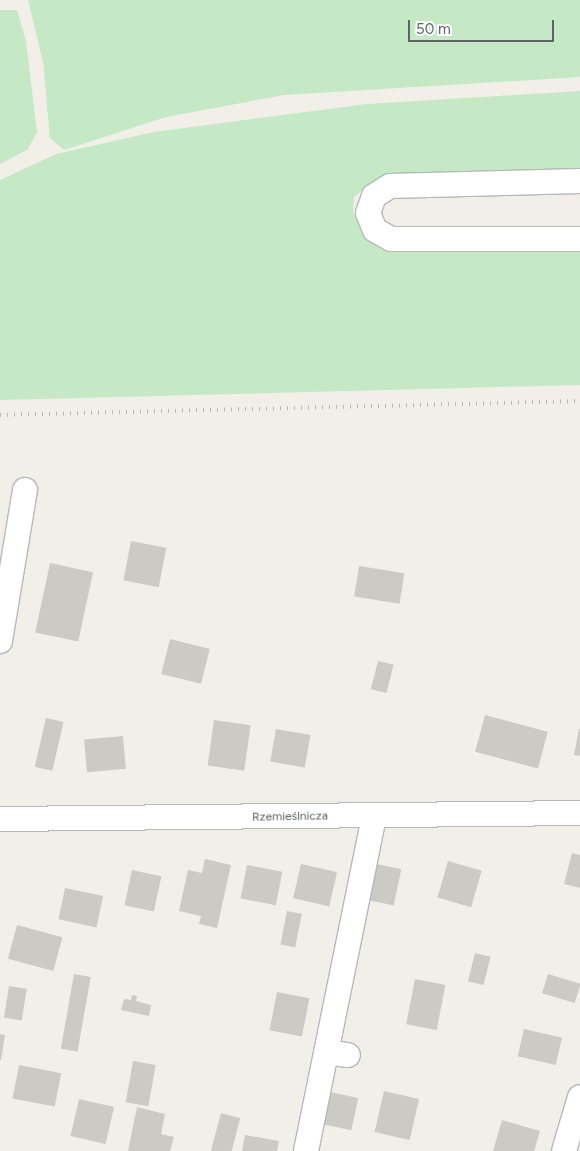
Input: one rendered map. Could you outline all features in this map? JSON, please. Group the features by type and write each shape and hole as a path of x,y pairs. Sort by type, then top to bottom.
{"street":[{"path":"580,181 390,186 374,196 368,213 375,230 391,239 580,239"},
{"path":"0,641 25,490"},
{"name":"Rzemieślnicza","path":"0,819 580,814"},
{"path":"306,1151 337,1054 374,816"},
{"path":"564,1151 580,1098"}],"green space":[{"path":"28,0 580,0 580,77 284,95 166,117 64,150 50,138 43,62"},
{"path":"0,10 17,10 26,41 37,132 27,150 0,164"},
{"path":"580,91 580,171 376,179 354,197 353,210 362,234 375,243 580,246 580,385 0,400 0,180 56,154 154,132 367,104"}],"building":[{"path":"131,541 166,548 159,587 123,580"},
{"path":"50,563 93,572 78,642 35,632"},
{"path":"359,566 404,573 400,604 354,597"},
{"path":"170,639 210,649 201,684 161,674"},
{"path":"378,661 394,665 387,693 371,689"},
{"path":"485,715 548,732 538,769 475,752"},
{"path":"46,718 64,722 52,771 35,767"},
{"path":"214,720 251,725 244,771 208,766"},
{"path":"276,729 310,735 305,768 270,761"},
{"path":"580,729 580,756 574,755"},
{"path":"123,736 126,769 87,772 84,739"},
{"path":"572,853 580,855 580,888 564,884"},
{"path":"205,859 231,865 217,928 199,924 201,916 179,911 188,870 202,873"},
{"path":"448,861 482,871 471,907 438,898"},
{"path":"372,863 401,869 394,905 364,899"},
{"path":"301,864 337,872 329,906 293,898"},
{"path":"247,865 282,872 276,905 241,898"},
{"path":"132,870 161,876 154,911 125,905"},
{"path":"65,888 103,896 96,927 58,919"},
{"path":"287,911 302,914 295,947 281,944"},
{"path":"17,925 62,937 53,971 8,959"},
{"path":"475,953 491,957 484,985 468,981"},
{"path":"74,974 91,977 78,1052 61,1049"},
{"path":"548,974 580,984 575,1003 542,993"},
{"path":"415,979 445,985 437,1030 406,1024"},
{"path":"9,986 27,989 22,1020 4,1018"},
{"path":"277,992 309,998 302,1037 270,1030"},
{"path":"132,995 137,996 136,1001 151,1005 149,1016 121,1010 124,999 131,1000"},
{"path":"524,1029 562,1038 556,1065 518,1056"},
{"path":"0,1034 5,1035 1,1060 0,1060"},
{"path":"133,1061 156,1065 148,1106 126,1102"},
{"path":"19,1065 61,1073 55,1107 13,1098"},
{"path":"325,1091 358,1098 351,1130 318,1123"},
{"path":"384,1091 419,1099 410,1140 375,1132"},
{"path":"79,1099 114,1107 106,1144 70,1136"},
{"path":"137,1107 165,1114 161,1134 174,1137 170,1151 128,1151"},
{"path":"221,1113 240,1118 232,1151 211,1151"},
{"path":"502,1120 540,1131 534,1151 493,1151"},
{"path":"245,1135 279,1141 277,1151 242,1151"}],"railway":[{"path":"0,415 580,401"}]}
